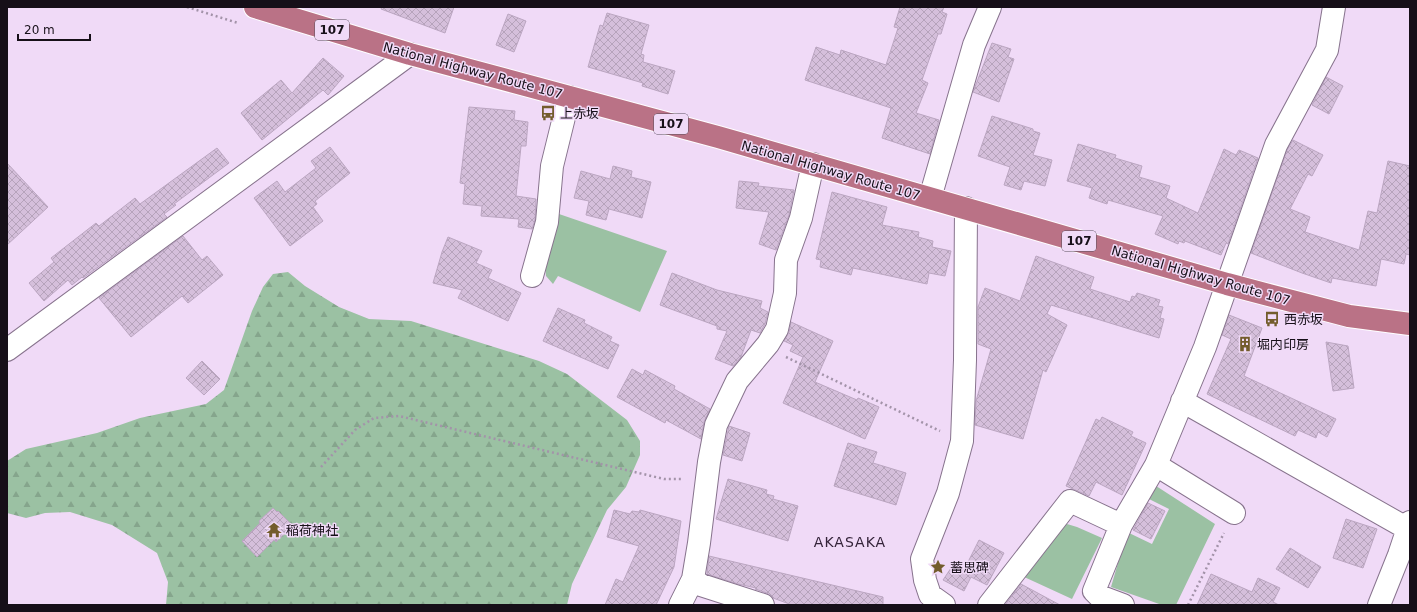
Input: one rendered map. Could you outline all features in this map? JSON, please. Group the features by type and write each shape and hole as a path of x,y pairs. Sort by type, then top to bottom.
{"highway":[{"name":"National Highway Route 107","path":"255,7 410,54 718,137 1227,284 1349,316 1410,324"}],"street":[{"path":"930,198 974,45 990,7"},
{"path":"1123,605 1099,596 1094,591 1121,525 1156,465 1205,347 1276,145 1327,50 1334,7"},
{"path":"7,350 410,54"},
{"path":"532,276 547,222 552,166 569,97"},
{"path":"680,605 693,579 709,462 716,425 737,381 777,328 784,293 786,260 801,218 813,164"},
{"path":"944,605 930,595 925,580 922,559 948,493 962,442 965,360 966,208"},
{"path":"1182,401 1409,526 1405,556 1379,605"},
{"path":"1156,465 1234,513"},
{"path":"989,605 1070,501 1121,525"},
{"path":"693,579 701,584 763,605"}],"path":[{"path":"764,347 962,442"},
{"path":"321,467 355,430 374,418 399,416 664,479 707,480"},
{"path":"1188,605 1234,513"}],"green space":[{"path":"559,214 667,251 640,312 558,276 553,284 546,276 545,266"},
{"path":"288,272 305,286 339,307 369,319 411,321 539,361 567,374 627,420 640,441 640,455 626,487 607,510 572,584 567,605 166,605 168,582 157,553 112,525 70,512 45,513 26,518 7,513 7,461 26,449 97,433 140,418 206,404 224,390 252,311 263,287 273,274"},
{"path":"1153,484 1215,524 1176,605 1162,605 1111,587 1127,532 1152,544 1169,509 1145,497"},
{"path":"1067,524 1102,538 1072,599 1022,576 1059,527"}],"building":[{"path":"382,7 454,7 445,33 381,9"},
{"path":"900,7 944,7 942,12 947,14 941,34 938,34 922,80 928,83 916,113 939,120 930,154 882,138 891,108 805,80 816,47 840,55 841,50 886,65 898,28 894,27"},
{"path":"607,13 649,25 641,54 644,55 643,62 675,71 668,94 642,86 643,83 588,67 600,25 603,26"},
{"path":"508,14 526,21 514,52 496,45"},
{"path":"992,43 1011,49 1008,57 1014,59 999,102 973,92"},
{"path":"323,58 344,76 328,95 323,90 262,140 241,113 281,80 292,93"},
{"path":"1326,77 1343,86 1329,114 1312,105"},
{"path":"469,107 515,111 514,120 528,122 526,146 521,146 516,196 536,199 535,220 532,229 518,227 519,219 481,216 482,206 463,204 465,184 460,183"},
{"path":"992,116 1033,129 1033,131 1040,133 1033,155 1052,160 1045,186 1024,181 1021,190 1004,185 1010,167 978,156"},
{"path":"1293,140 1323,155 1312,176 1308,174 1290,209 1310,217 1305,232 1359,250 1368,211 1377,213 1388,161 1410,166 1410,255 1406,254 1404,264 1381,259 1376,286 1332,278 1331,283 1251,253 1287,150"},
{"path":"1078,144 1116,155 1115,158 1142,166 1139,177 1170,186 1166,198 1198,213 1224,149 1236,155 1239,150 1258,158 1228,244 1226,243 1221,255 1185,241 1184,243 1179,241 1178,244 1155,234 1163,216 1108,200 1107,204 1089,198 1092,188 1067,181"},
{"path":"330,147 350,173 315,201 317,204 313,207 323,221 290,246 254,198 277,181 285,192 316,168 311,161"},
{"path":"217,148 229,163 174,204 176,205 164,214 167,217 83,278 82,277 72,285 68,280 44,301 29,283 54,262 51,258 96,223 99,226 135,198 140,204"},
{"path":"7,163 48,207 7,245"},
{"path":"613,166 632,171 631,177 651,182 642,218 609,209 606,220 586,215 589,201 574,198 581,171 610,179"},
{"path":"739,181 759,183 758,186 794,190 789,215 776,250 759,244 769,212 736,208"},
{"path":"832,192 887,207 882,225 919,232 918,237 933,241 932,247 951,251 945,276 929,273 927,284 853,268 851,275 820,267 821,260 816,259"},
{"path":"183,236 202,260 207,256 223,275 188,303 182,296 131,337 99,298"},
{"path":"448,237 482,251 476,263 492,270 488,278 521,293 508,321 458,298 462,290 433,283"},
{"path":"1036,256 1094,277 1090,289 1130,302 1132,296 1135,297 1137,293 1160,300 1158,306 1163,307 1160,318 1164,319 1159,338 1051,305 1047,314 1067,325 1046,372 1043,370 1023,439 975,425 976,401 991,349 978,344 978,307 985,288 1020,301"},
{"path":"672,273 717,290 762,301 760,308 768,312 765,324 760,333 751,330 741,357 733,366 715,359 727,331 717,329 717,326 660,305"},
{"path":"558,308 585,320 584,323 612,337 610,341 619,345 608,369 543,341"},
{"path":"1229,315 1262,328 1244,376 1336,419 1327,437 1318,432 1316,438 1298,430 1295,436 1207,394 1231,339 1222,335"},
{"path":"791,322 833,341 815,382 857,400 858,398 879,407 865,439 783,403 803,357 790,351 793,345 784,341 789,332"},
{"path":"1326,342 1348,346 1354,388 1333,391"},
{"path":"202,361 220,379 204,395 186,378"},
{"path":"632,369 643,375 645,370 675,386 674,389 710,409 704,422 701,439 666,420 665,423 617,397"},
{"path":"1102,417 1133,432 1131,436 1146,443 1122,495 1096,482 1089,496 1066,486 1096,419 1100,421"},
{"path":"729,426 750,433 742,461 723,455"},
{"path":"848,443 877,452 873,463 906,473 896,505 834,486"},
{"path":"728,479 767,490 766,494 774,496 773,499 798,506 788,541 716,519"},
{"path":"1148,503 1165,511 1151,539 1133,530"},
{"name":"稲荷神社","path":"273,508 293,526 276,542 274,540 257,557 242,541 260,523 259,521"},
{"path":"614,510 630,514 632,511 639,512 640,510 681,521 674,567 656,605 605,605 616,579 623,582 639,546 607,537"},
{"path":"1346,519 1377,529 1363,568 1333,558"},
{"path":"979,540 1004,553 987,585 971,577 964,591 943,580 953,565 964,570"},
{"path":"1290,548 1321,567 1308,588 1276,569"},
{"path":"709,556 883,597 883,605 792,605 773,598 767,593 755,589 756,588 707,574"},
{"path":"1211,574 1252,592 1258,578 1280,588 1273,602 1279,605 1197,605"},
{"path":"1021,584 1060,605 1005,605"}],"place":[{"name":"上赤坂","path":"548,113"},
{"name":"西赤坂","path":"1272,319"},
{"name":"堀内印房","path":"1245,344"},
{"name":"稲荷神社","path":"274,530"},
{"name":"蓄思碑","path":"938,567"}],"district":[{"name":"AKASAKA","path":"850,542"}]}
